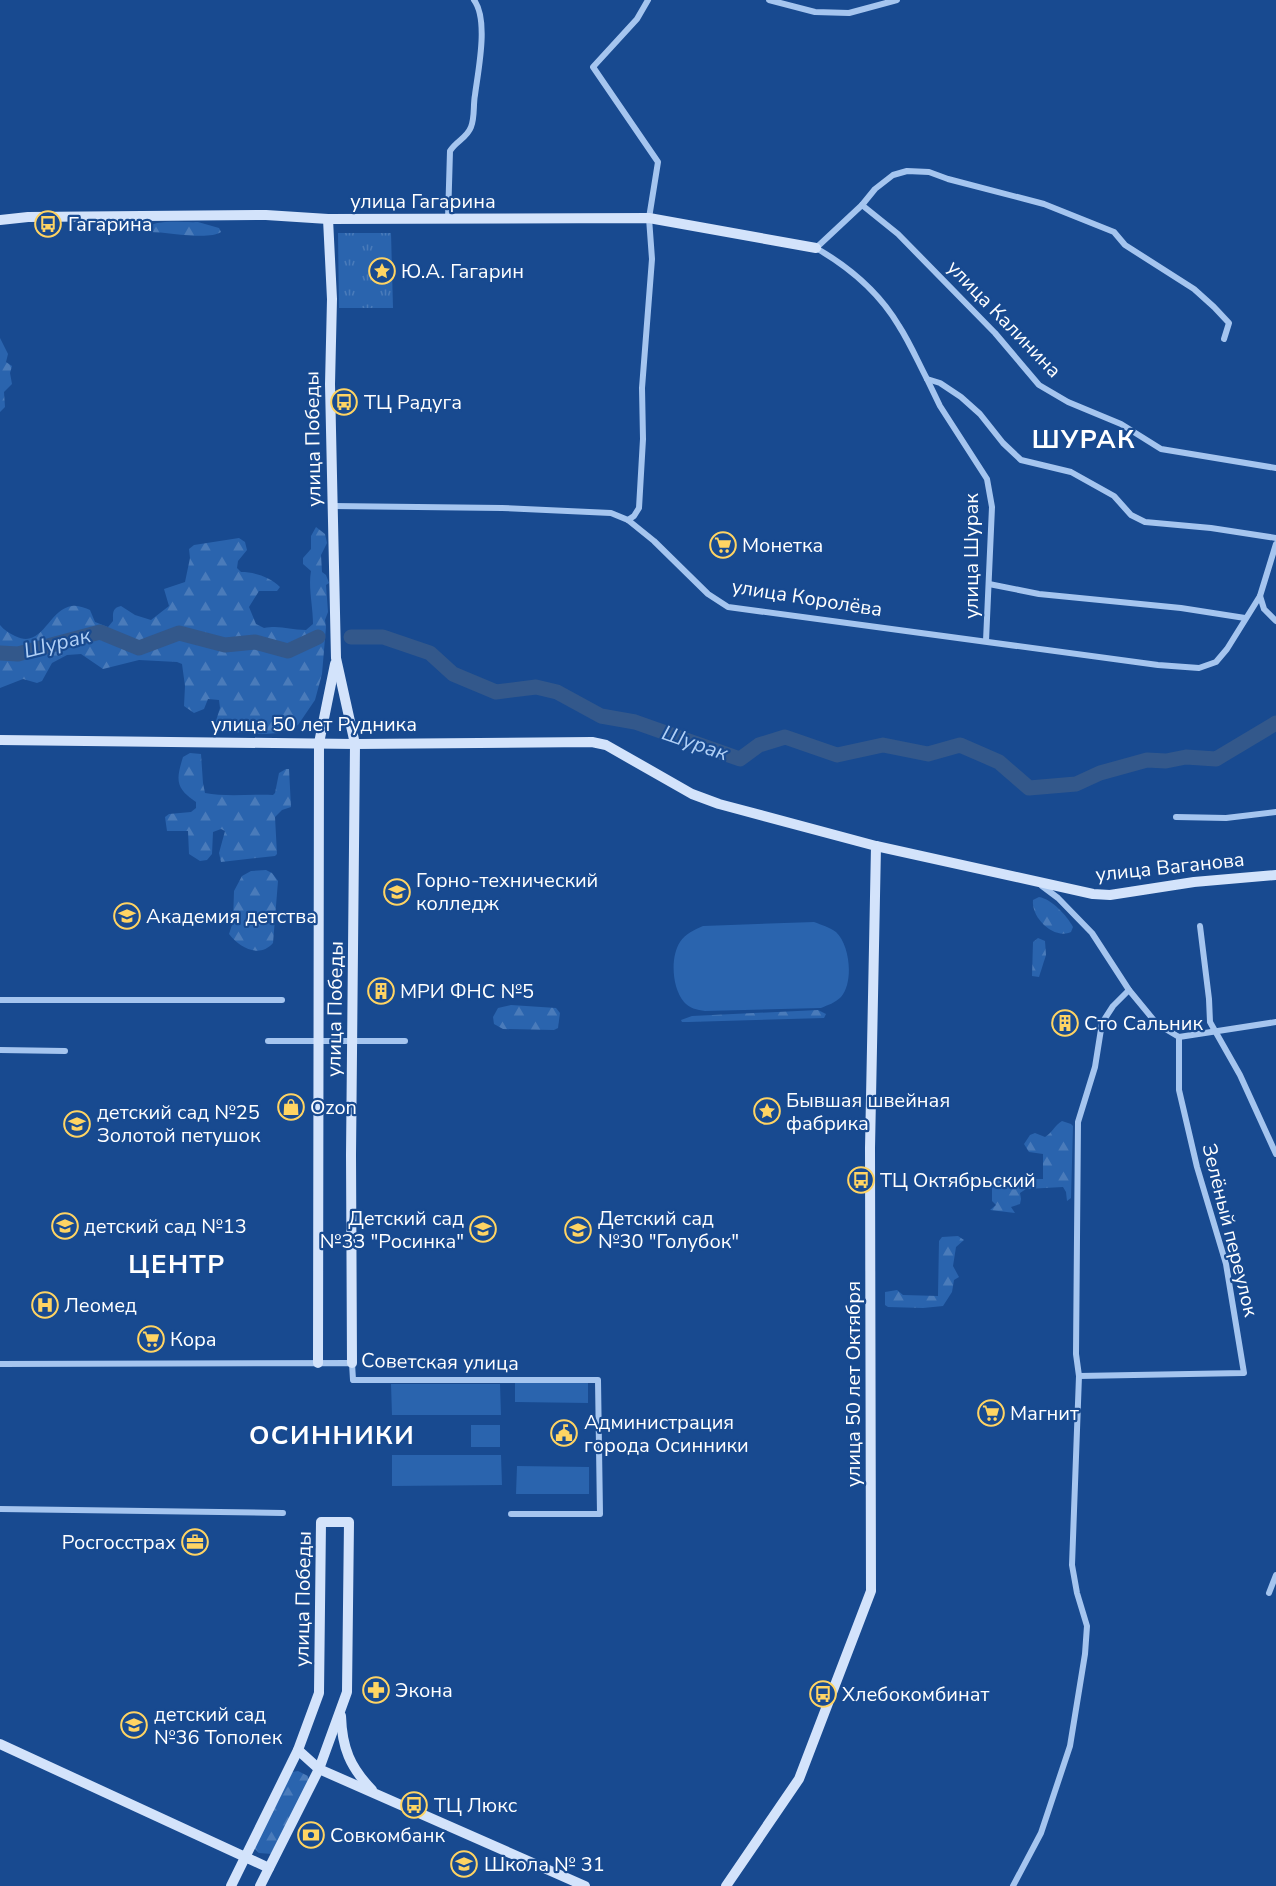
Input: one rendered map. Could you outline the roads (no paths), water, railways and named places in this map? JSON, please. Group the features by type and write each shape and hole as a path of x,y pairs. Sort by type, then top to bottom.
{"street":[{"path":"448,220 450,151 453,145 468,134 472,123 481,23 480,8 474,0"},
{"path":"628,520 639,508 643,439 642,388 651,259 649,218 657,162 593,67 637,19 648,0"},
{"path":"769,0 816,12 849,13 897,0"},
{"path":"816,248 862,205 875,189 893,175 907,171 929,172 1044,204 1114,232 1125,244 1194,289 1214,307 1229,323 1224,339"},
{"name":"улица Калинина","path":"862,205 898,234 929,265 995,333 1039,385 1068,402 1121,424 1161,449 1276,468"},
{"name":"улица Гагарина","path":"0,212 28,217"},
{"name":"улица Гагарина","path":"0,220 28,217 266,215 328,219 448,220 649,218 816,248"},
{"name":"улица Победы","path":"328,219 332,299 330,384 336,658 355,744 351,1155 352,1363"},
{"name":"улица Шурак","path":"816,248 843,263 867,285 899,325 940,406 987,479 992,507 986,641"},
{"path":"927,379 940,383 961,397 980,414 1003,443 1021,460 1071,472 1114,496 1131,515 1145,522 1211,528 1276,538"},
{"name":"улица Королёва","path":"332,506 502,508 611,513 628,520 663,549 708,594 728,607 1158,665 1199,668 1216,662 1227,649 1260,596"},
{"path":"1276,544 1260,596 1264,609 1276,621"},
{"path":"989,584 1038,594 1181,608 1245,618"},
{"name":"улица Победы","path":"318,1363 319,743 336,658"},
{"name":"улица 50 лет Рудника","path":"0,740 355,744 592,742 606,745 692,794 719,804 876,846"},
{"path":"1176,818 1226,818 1276,812"},
{"name":"улица Ваганова","path":"876,846 1093,894 1110,895 1194,882 1276,875"},
{"name":"улица 50 лет Октября","path":"726,1886 799,1779 871,1591 870,1148 876,846"},
{"path":"1034,880 1058,898 1092,933 1129,990 1157,1024 1179,1037 1276,1022"},
{"path":"1200,926 1210,1022 1276,1154"},
{"path":"1013,1886 1041,1833 1070,1746 1085,1654 1087,1626 1077,1593 1072,1565 1079,1376 1076,1354 1078,1122 1095,1068 1102,1023 1113,1006 1129,990"},
{"path":"0,1000 282,1000"},
{"name":"Зелёный переулок","path":"1079,1376 1244,1373 1226,1264 1197,1167 1179,1090 1179,1037"},
{"path":"268,1041 405,1041"},
{"path":"0,1050 65,1051"},
{"name":"Советская улица","path":"0,1364 352,1363 353,1380 598,1380 600,1514 511,1514"},
{"path":"0,1509 283,1513"},
{"name":"улица Победы","path":"231,1886 298,1750 319,1693 321,1522 349,1522 347,1692 319,1769 260,1886"},
{"path":"1269,1593 1276,1575"},
{"path":"340,1710 344,1746 350,1761 360,1778 377,1795"},
{"path":"0,1744 269,1869"},
{"path":"298,1750 319,1769 585,1886"}],"waterway":[{"name":"Шурак","path":"0,653 18,654 100,632 139,648 179,633 225,645 255,642 288,651 318,637"},
{"name":"Шурак","path":"351,637 383,637 430,653 453,674 496,692 536,687 557,692 601,716 635,722 740,759 759,745 785,737 837,755 883,745 928,754 960,745 999,762 1029,788 1076,784 1100,773 1147,760 1166,761 1186,757 1216,759 1276,723"}],"place":[{"name":"Гагарина","path":"48,224"},
{"name":"Ю.А. Гагарин","path":"382,271"},
{"name":"ТЦ Радуга","path":"344,402"},
{"name":"Монетка","path":"723,545"},
{"name":"Горно-технический колледж","path":"397,892"},
{"name":"Академия детства","path":"127,916"},
{"name":"МРИ ФНС №5","path":"381,991"},
{"name":"Сто Сальник","path":"1065,1023"},
{"name":"Ozon","path":"291,1107"},
{"name":"Бывшая швейная фабрика","path":"767,1111"},
{"name":"детский сад №25 Золотой петушок","path":"77,1124"},
{"name":"ТЦ Октябрьский","path":"861,1180"},
{"name":"детский сад №13","path":"65,1226"},
{"name":"Детский сад №33 \"Росинка\"","path":"483,1229"},
{"name":"Детский сад №30 \"Голубок\"","path":"578,1230"},
{"name":"Леомед","path":"45,1305"},
{"name":"Кора","path":"151,1339"},
{"name":"Магнит","path":"991,1413"},
{"name":"Администрация города Осинники","path":"564,1433"},
{"name":"Росгосстрах","path":"195,1542"},
{"name":"Экона","path":"376,1690"},
{"name":"Хлебокомбинат","path":"823,1694"},
{"name":"детский сад №36 Тополек","path":"134,1725"},
{"name":"ТЦ Люкс","path":"414,1805"},
{"name":"Совкомбанк","path":"311,1835"},
{"name":"Школа № 31","path":"464,1864"}],"district":[{"name":"ШУРАК","path":"1084,439"},
{"name":"ЦЕНТР","path":"177,1264"},
{"name":"ОСИННИКИ","path":"332,1435"}]}
